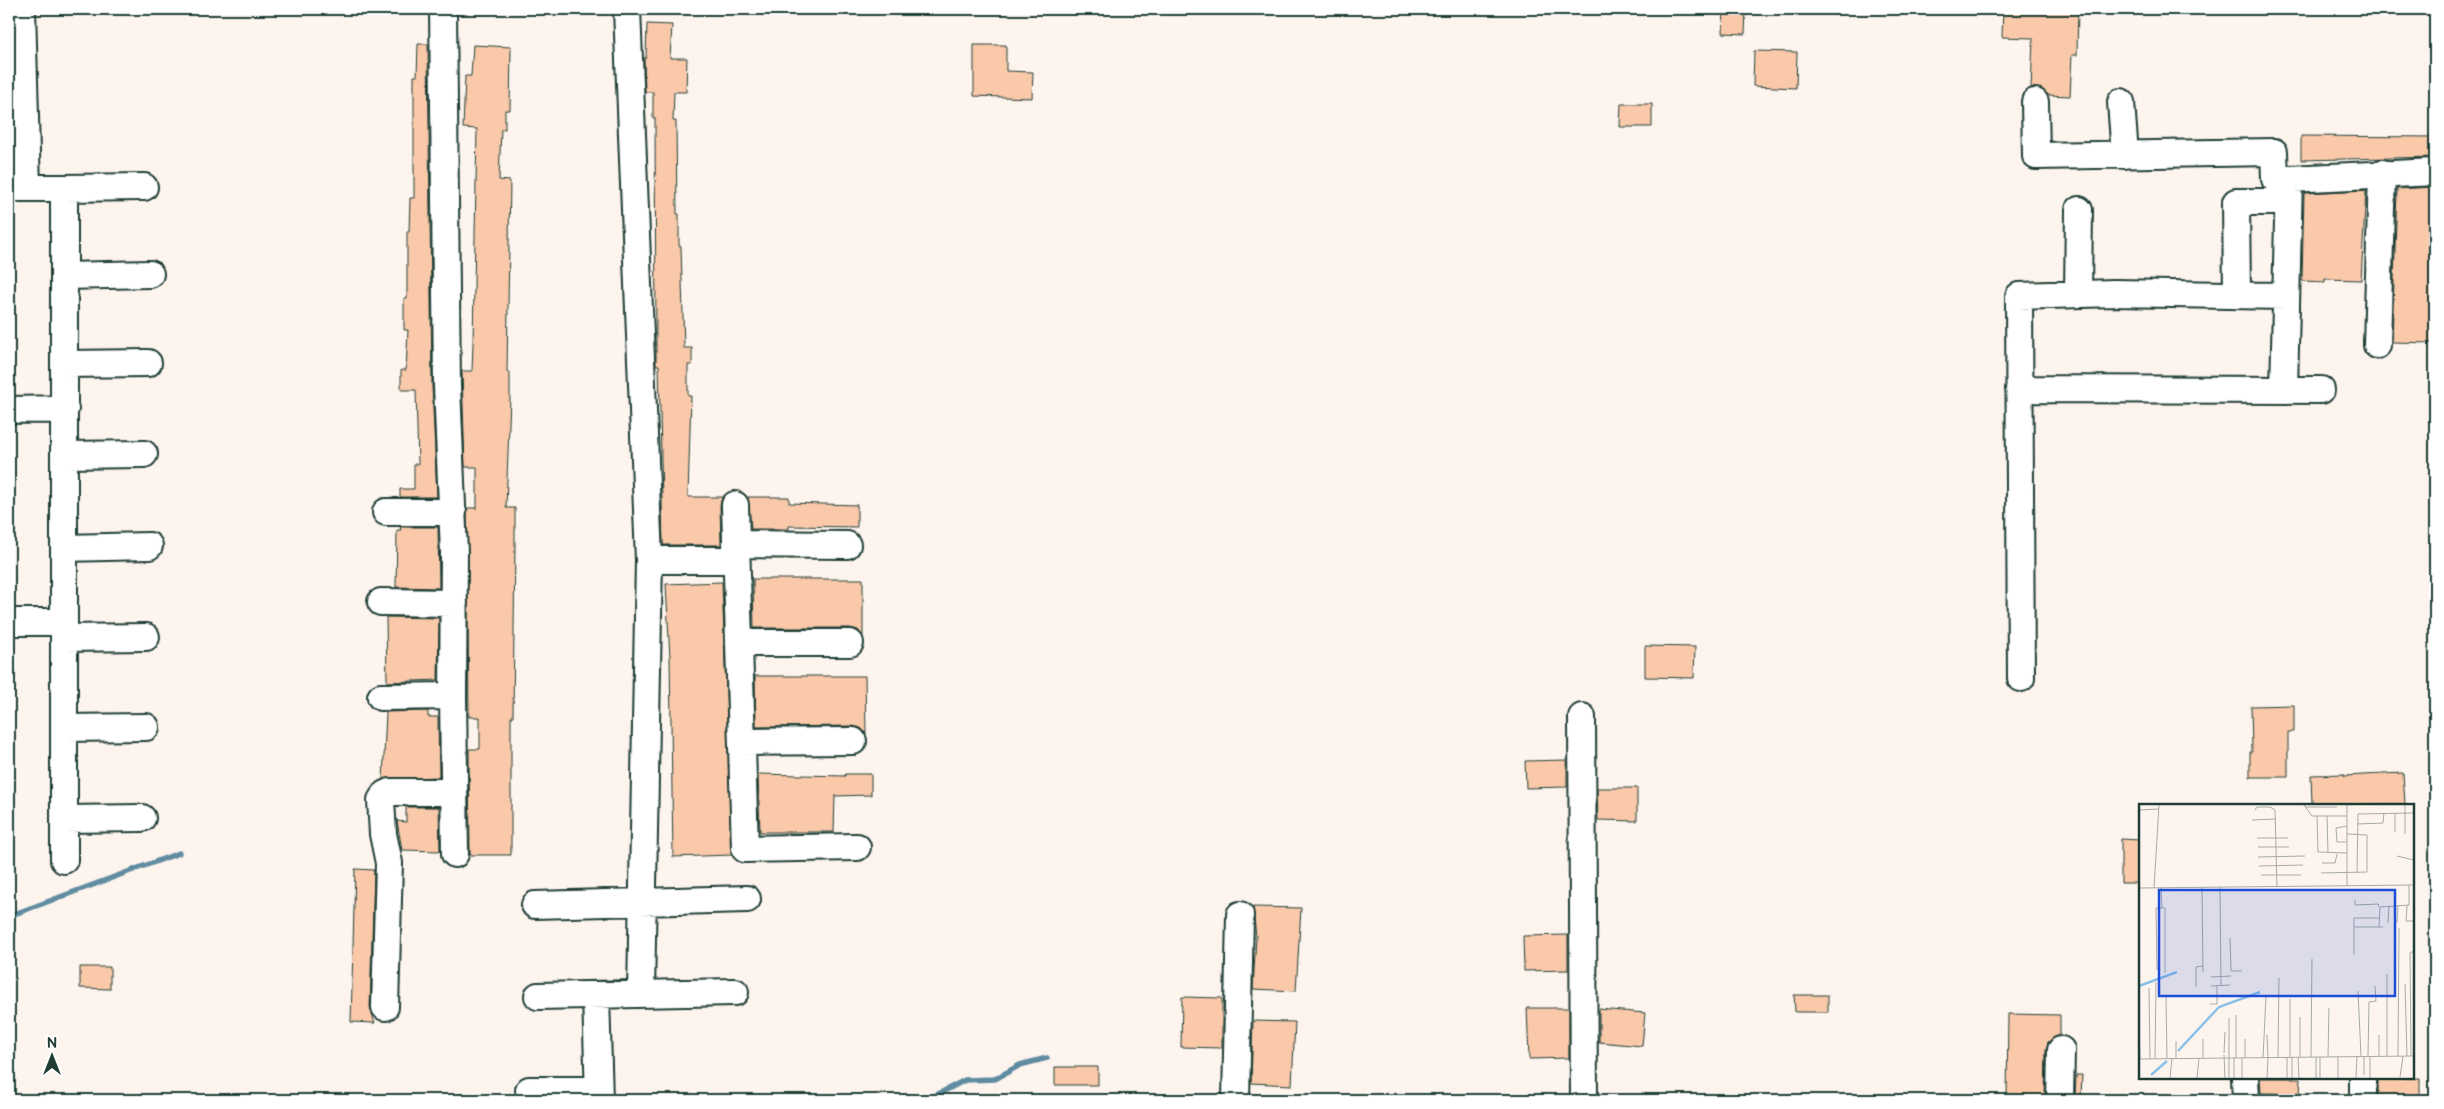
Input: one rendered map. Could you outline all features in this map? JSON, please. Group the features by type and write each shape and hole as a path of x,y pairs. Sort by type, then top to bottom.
{"street":[{"path":"22,9 17,91 18,188 144,187"},
{"path":"443,9 447,386 454,603 452,696 455,854"},
{"path":"628,9 649,560 641,994"},
{"path":"2035,102 2036,156 2274,152 2274,179 2288,190"},
{"path":"2121,102 2125,155"},
{"path":"2237,295 2236,202 2288,190 2382,173 2435,172"},
{"path":"2377,345 2382,173"},
{"path":"64,188 64,860"},
{"path":"2284,390 2288,190"},
{"path":"2078,210 2078,294"},
{"path":"65,276 150,274"},
{"path":"2020,678 2019,296 2078,294 2286,296"},
{"path":"65,364 148,363"},
{"path":"2019,389 2321,390"},
{"path":"9,410 65,409"},
{"path":"65,456 144,454"},
{"path":"735,505 745,849 857,847"},
{"path":"386,512 452,512"},
{"path":"649,560 847,545"},
{"path":"64,548 149,546"},
{"path":"381,602 454,603"},
{"path":"9,622 64,630 146,637"},
{"path":"739,643 850,643"},
{"path":"381,697 452,696"},
{"path":"1582,717 1584,1100"},
{"path":"64,728 146,727"},
{"path":"742,742 853,741"},
{"path":"385,1007 389,863 383,834 381,800 385,794 390,792 454,792"},
{"path":"64,819 142,818"},
{"path":"535,905 747,899"},
{"path":"1236,1100 1240,915"},
{"path":"538,996 735,992"},
{"path":"529,1090 598,1095 596,995"},
{"path":"2060,1100 2061,1050"},
{"path":"2245,1079 2246,1100"},
{"path":"2363,1079 2363,1100"}],"building":[{"path":"1724,9 1746,9 1745,34 1723,33"},
{"path":"2003,9 2078,9 2077,55 2072,55 2070,96 2048,95 2042,89 2031,88 2033,38 2002,37"},
{"path":"647,24 672,25 670,58 687,58 686,92 674,92 673,121 676,121 677,214 679,214 679,246 681,246 684,348 692,348 692,365 688,365 688,396 691,396 688,497 722,497 720,505 721,545 663,545 659,365 656,365 655,118 653,118 653,92 645,92 644,58 646,58"},
{"path":"418,44 428,44 432,386 437,497 400,497 400,489 414,489 414,464 418,464 416,390 401,390 401,370 406,370 408,330 404,330 404,298 407,298 407,232 409,232 410,198 414,198 414,76 417,76"},
{"path":"473,45 511,47 510,110 505,110 505,129 501,129 499,180 510,181 507,372 510,372 510,397 506,508 515,508 513,717 511,717 511,855 470,855 469,749 480,749 480,717 469,717 467,508 477,508 477,467 465,467 462,371 472,371 473,343 477,129 463,128 465,76 471,76"},
{"path":"974,45 1006,45 1006,71 1033,72 1032,98 974,96"},
{"path":"1754,51 1797,52 1796,88 1753,86"},
{"path":"1621,104 1652,104 1652,127 1620,127"},
{"path":"2301,136 2435,137 2435,157 2301,160"},
{"path":"2435,187 2435,343 2392,342 2397,189"},
{"path":"2366,190 2361,280 2325,279 2325,282 2302,281 2304,193"},
{"path":"748,497 789,497 789,503 857,505 857,527 789,526 789,529 751,529"},
{"path":"400,527 438,527 439,588 396,587 397,530 401,530"},
{"path":"753,579 863,579 863,636 858,630 850,628 754,628"},
{"path":"722,582 732,855 673,857 670,658 666,584"},
{"path":"386,617 439,618 438,680 387,682"},
{"path":"1645,646 1695,647 1694,678 1645,677"},
{"path":"755,676 865,676 866,734 861,728 853,726 756,727"},
{"path":"2294,705 2294,732 2288,732 2288,777 2250,777 2250,752 2252,752 2251,706"},
{"path":"428,711 428,717 438,717 439,777 383,779 386,712"},
{"path":"1567,760 1567,787 1526,788 1525,761"},
{"path":"2403,773 2405,804 2312,804 2311,775 2344,774 2344,776"},
{"path":"758,774 845,776 845,774 871,774 871,795 835,796 834,832 760,832"},
{"path":"1597,788 1637,788 1637,821 1598,820"},
{"path":"406,807 439,807 440,851 402,850 397,821 406,822"},
{"path":"2121,839 2139,840 2139,883 2121,883"},
{"path":"355,869 374,870 370,1007 375,1023 351,1022"},
{"path":"1253,907 1301,908 1296,991 1253,989 1256,937"},
{"path":"1568,935 1568,970 1524,971 1523,936"},
{"path":"80,967 110,967 110,989 80,988"},
{"path":"1794,995 1828,995 1828,1012 1795,1012"},
{"path":"1182,997 1222,998 1222,1048 1181,1047"},
{"path":"1527,1008 1569,1008 1569,1058 1529,1059"},
{"path":"1599,1009 1645,1013 1642,1046 1599,1042"},
{"path":"2008,1014 2060,1015 2060,1035 2048,1042 2046,1049 2045,1100 2007,1098"},
{"path":"1253,1021 1295,1022 1292,1085 1251,1083"},
{"path":"1055,1067 1098,1067 1098,1085 1055,1085"},
{"path":"2076,1075 2082,1075 2081,1098 2075,1098"},
{"path":"2420,1078 2420,1096 2378,1097 2378,1079"},
{"path":"2260,1079 2301,1079 2300,1094 2261,1093"}],"waterway":[{"path":"9,916 179,853"},
{"path":"927,1100 965,1080 995,1079 1020,1065 1047,1058"}]}
